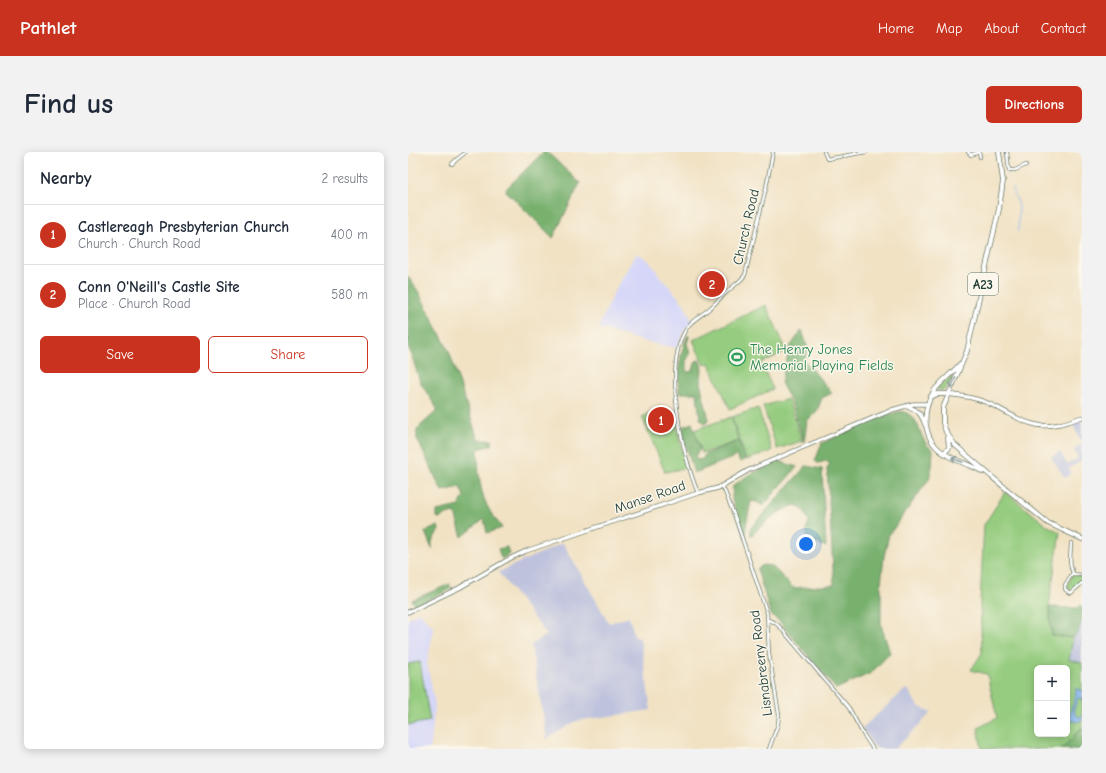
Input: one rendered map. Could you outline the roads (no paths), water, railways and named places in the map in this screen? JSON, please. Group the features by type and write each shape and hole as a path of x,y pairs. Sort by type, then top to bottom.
{"main road":[{"name":"A23","path":"942,452 945,452 949,448 942,418 943,408 946,396 964,359 970,340 999,208 1004,181 1000,152"},
{"name":"A23","path":"964,359 938,386 931,397 926,414 926,428 931,441 942,452 948,456 976,467 992,477"},
{"path":"931,397 937,394 946,396"},
{"name":"A23","path":"946,432 955,445 1048,523 1082,539"}],"street":[{"path":"452,164 466,152"},
{"name":"Church Road","path":"698,493 686,459 681,439 676,384 676,361 681,343 690,324 708,310 745,275 773,152"},
{"path":"824,152 827,159 866,152"},
{"path":"968,152 971,155 979,152 980,157"},
{"path":"1007,152 1009,170 1015,170 1026,164"},
{"path":"946,396 956,395 980,400 1023,421 1038,425 1058,424 1082,417"},
{"name":"Manse Road","path":"408,612 455,590 501,563 526,551 698,493 715,489 749,470 900,407 914,404 928,404"},
{"path":"900,407 910,407 917,411 926,428"},
{"name":"Lisnabreeny Road","path":"722,486 737,523 764,602 768,620 769,654 779,715 776,730 769,749"},
{"path":"1071,543 1070,558 1073,573"},
{"path":"1073,573 1082,575"},
{"path":"1073,573 1065,585 1065,589 1071,593 1082,582"},
{"path":"768,620 779,626 845,703 866,740 873,749"}],"water":[{"path":"1076,688 1082,691 1082,701 1081,698 1078,698 1074,708 1075,714 1079,717 1082,715 1082,720 1077,722 1070,720"}],"waterway":[{"path":"1004,152 1007,174"},
{"path":"1012,188 1019,206 1018,231"}],"place":[{"name":"Conn O'Neill's Castle Site","path":"712,284"},
{"name":"The Henry Jones Memorial Playing Fields","path":"737,357"},
{"name":"Castlereagh Presbyterian Church","path":"661,420"}]}
